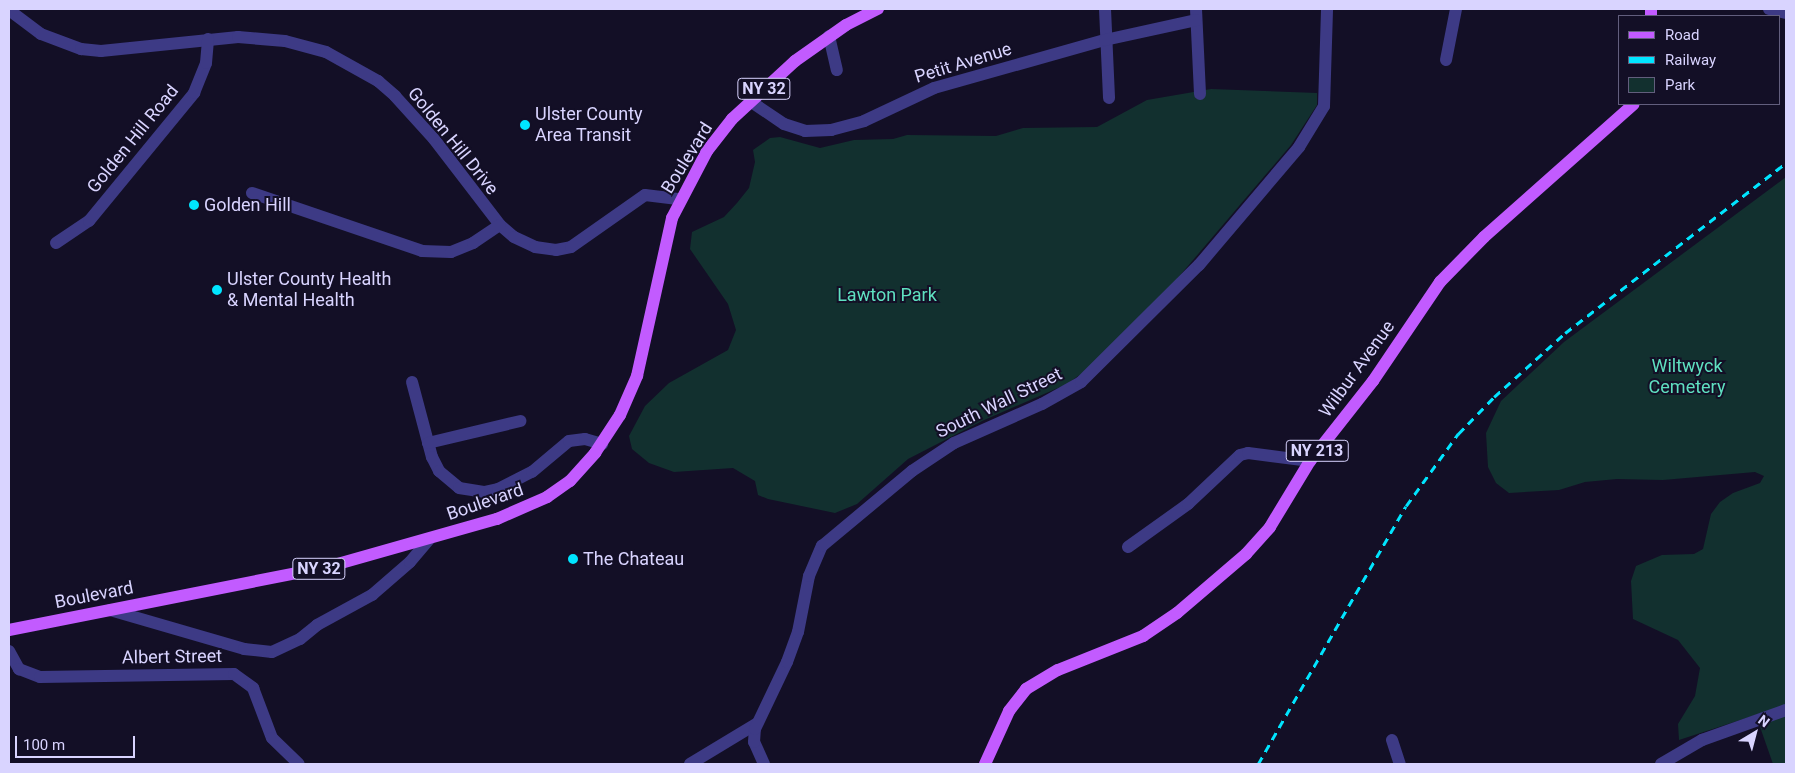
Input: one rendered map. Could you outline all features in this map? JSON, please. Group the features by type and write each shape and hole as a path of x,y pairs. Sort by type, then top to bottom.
{"main road":[{"name":"Boulevard","path":"9,630 295,574 429,539 497,519 533,505 570,481 602,444 620,415 637,376 672,218 680,199 707,151 750,101 794,61 828,36 878,9"},
{"name":"Wilbur Avenue","path":"985,764 1009,711 1026,689 1058,670 1124,647 1177,613 1228,570 1270,527 1310,461 1372,381 1440,282 1456,264 1633,105"}],"street":[{"name":"Golden Hill Drive","path":"9,9 41,34 81,49 101,51 208,39 263,38 308,46 349,63 378,81 414,114 500,225 525,244 556,250 571,247 645,195 680,199"},
{"path":"1105,9 1108,98"},
{"name":"South Wall Street","path":"764,764 754,742 756,724 798,632 815,560 834,534 912,471 954,442 1042,404 1081,382 1199,264 1299,147 1324,106 1327,9"},
{"path":"1446,60 1456,9"},
{"path":"1769,9 1786,13"},
{"path":"1196,14 1200,94"},
{"name":"Petit Avenue","path":"750,101 784,124 805,131 831,130 864,121 934,88 1196,14"},
{"path":"828,36 837,70"},
{"name":"Golden Hill Road","path":"56,243 89,221 194,93 206,63 208,39"},
{"path":"252,193 422,251 451,252 473,243 500,225"},
{"path":"412,382 428,443 439,471 446,479 459,488 484,492 510,484 532,472 569,441 585,439 602,444"},
{"path":"428,443 520,421"},
{"path":"1128,547 1188,504 1240,455 1248,453 1310,461"},
{"path":"110,610 244,649 272,652 300,639 317,626 372,595 410,562 429,539"},
{"name":"Albert Street","path":"9,651 19,670 40,677 234,674 253,688 272,738 299,764"},
{"path":"1661,764 1702,740 1786,710"},
{"path":"690,764 756,724"},
{"path":"1392,740 1400,764"}],"green space":[{"name":"Lawton Park","path":"1211,89 1317,93 1317,105 1291,145 1176,280 1085,371 1067,384 982,421 908,459 857,504 835,513 768,499 758,495 755,481 733,468 674,472 649,463 632,449 629,436 645,406 669,383 728,350 736,330 728,304 690,249 692,232 724,217 737,203 749,188 755,162 753,150 770,138 780,137 820,148 854,140 893,139 907,135 996,136 1023,128 1097,127 1147,100"},
{"name":"Wiltwyck Cemetery","path":"1786,177 1786,705 1679,740 1678,724 1695,696 1700,668 1678,640 1633,619 1631,581 1636,566 1662,555 1694,554 1703,549 1711,514 1720,502 1733,493 1760,483 1764,476 1755,472 1663,480 1617,479 1585,482 1559,490 1509,493 1496,483 1488,467 1486,433 1501,401 1564,342"},
{"path":"1786,715 1786,764 1773,764 1759,724"}],"railway":[{"path":"1258,764 1406,506 1458,434 1494,397 1565,333 1786,163"}],"place":[{"name":"Ulster County Area Transit","path":"525,125"},
{"name":"Golden Hill","path":"194,205"},
{"name":"Ulster County Health & Mental Health","path":"217,290"},
{"name":"The Chateau","path":"573,559"}]}
